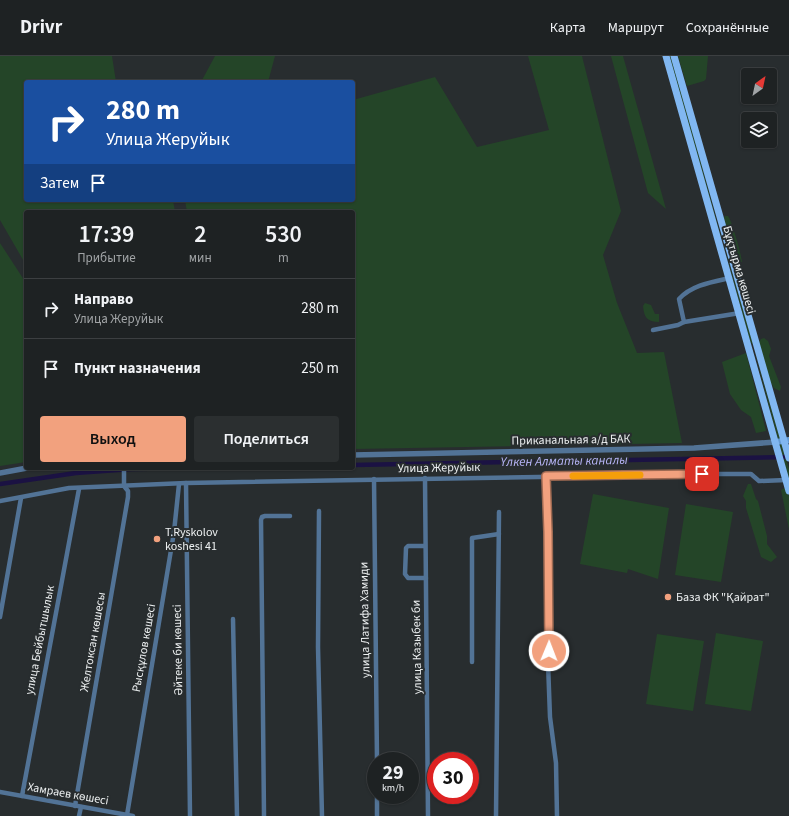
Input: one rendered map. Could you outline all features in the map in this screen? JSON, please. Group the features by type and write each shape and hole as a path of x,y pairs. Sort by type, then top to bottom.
{"main road":[{"name":"Бұқтырма көшесі","path":"666,56 723,240 730,278 740,313 787,441 788,455"},
{"name":"Бұқтырма көшесі","path":"674,56 753,346 776,445 789,491"},
{"name":"Приканальная а/д БАК","path":"776,445 787,441"}],"street":[{"path":"684,322 679,302 682,296 702,285 730,278"},
{"path":"653,330 678,326 684,322 740,313"},
{"name":"Приканальная а/д БАК","path":"355,455 776,445"},
{"path":"0,473 24,469"},
{"name":"Желтоксан көшесы","path":"75,806 128,497 128,491 124,484 124,470"},
{"name":"Улица Жеруйык","path":"186,483 718,474 750,474 759,482 786,480"},
{"path":"546,476 548,532 548,663 550,716 556,763 557,816"},
{"name":"улица Казыбек би","path":"425,478 428,816"},
{"name":"улица Латифа Хамиди","path":"374,479 377,752"},
{"path":"0,501 69,488 79,489 124,484 186,483"},
{"name":"Әйтеке би көшесі","path":"186,483 190,816"},
{"name":"Рысқұлов көшесі","path":"127,815 180,484"},
{"name":"улица Бейбытшылык","path":"22,796 79,489"},
{"path":"0,617 21,498"},
{"path":"319,511 318,646 322,816"},
{"path":"496,816 499,512"},
{"path":"264,816 261,520 262,517 290,516"},
{"path":"472,662 472,538 499,534"},
{"path":"425,546 408,546 406,548 405,574 408,578 426,578"},
{"path":"234,619 237,816"},
{"name":"Хамраев көшесі","path":"0,792 133,816"},
{"path":"377,804 377,816"},
{"path":"80,816 81,807"}],"green space":[{"path":"0,56 112,56 116,80 24,80 24,202 173,202 175,210 24,210 24,262 0,220"},
{"path":"215,56 275,56 269,80 202,80"},
{"path":"528,56 582,56 621,211 603,255 617,303 637,353 664,352 682,443 355,449 355,210 187,210 185,202 355,202 355,99 435,77 477,147 549,130"},
{"path":"611,56 623,56 666,209 648,193"},
{"path":"668,56 672,56 721,237 720,236"},
{"path":"678,56 708,56 706,79 687,86"},
{"path":"725,216 728,216 732,224 742,262 737,261 724,218"},
{"path":"0,243 24,280 24,462 0,466"},
{"path":"723,243 753,343 752,344 750,341"},
{"path":"645,303 651,305 655,314 659,314 659,322 649,320 645,316 643,306"},
{"path":"764,338 768,341 771,349 769,356 781,387 780,391 774,388 770,381 759,342"},
{"path":"754,350 789,469 789,480"},
{"path":"746,353 766,431 756,433 751,417 741,410 730,394 722,362"},
{"path":"748,484 751,484 758,501 767,536 767,544 777,557 771,562 761,557 746,508 746,501 743,496"},
{"path":"785,488 789,495 789,529 781,490"},
{"path":"593,494 669,508 658,579 628,569 627,573 580,564"},
{"path":"686,504 733,512 721,582 675,575"},
{"path":"716,633 763,641 751,711 705,704"},
{"path":"657,634 704,641 693,711 646,704"}],"waterway":[{"name":"Үлкен Алматы каналы","path":"355,465 789,457"},
{"name":"Үлкен Алматы каналы","path":"0,484 76,473 117,470"}],"slow traffic":[{"path":"573,476 640,475"}],"place":[{"name":"T.Ryskolov koshesi 41","path":"157,539"},
{"name":"База ФК \"Қайрат\"","path":"668,597"}],"route":[{"path":"549,651 546,476 702,474"}]}
